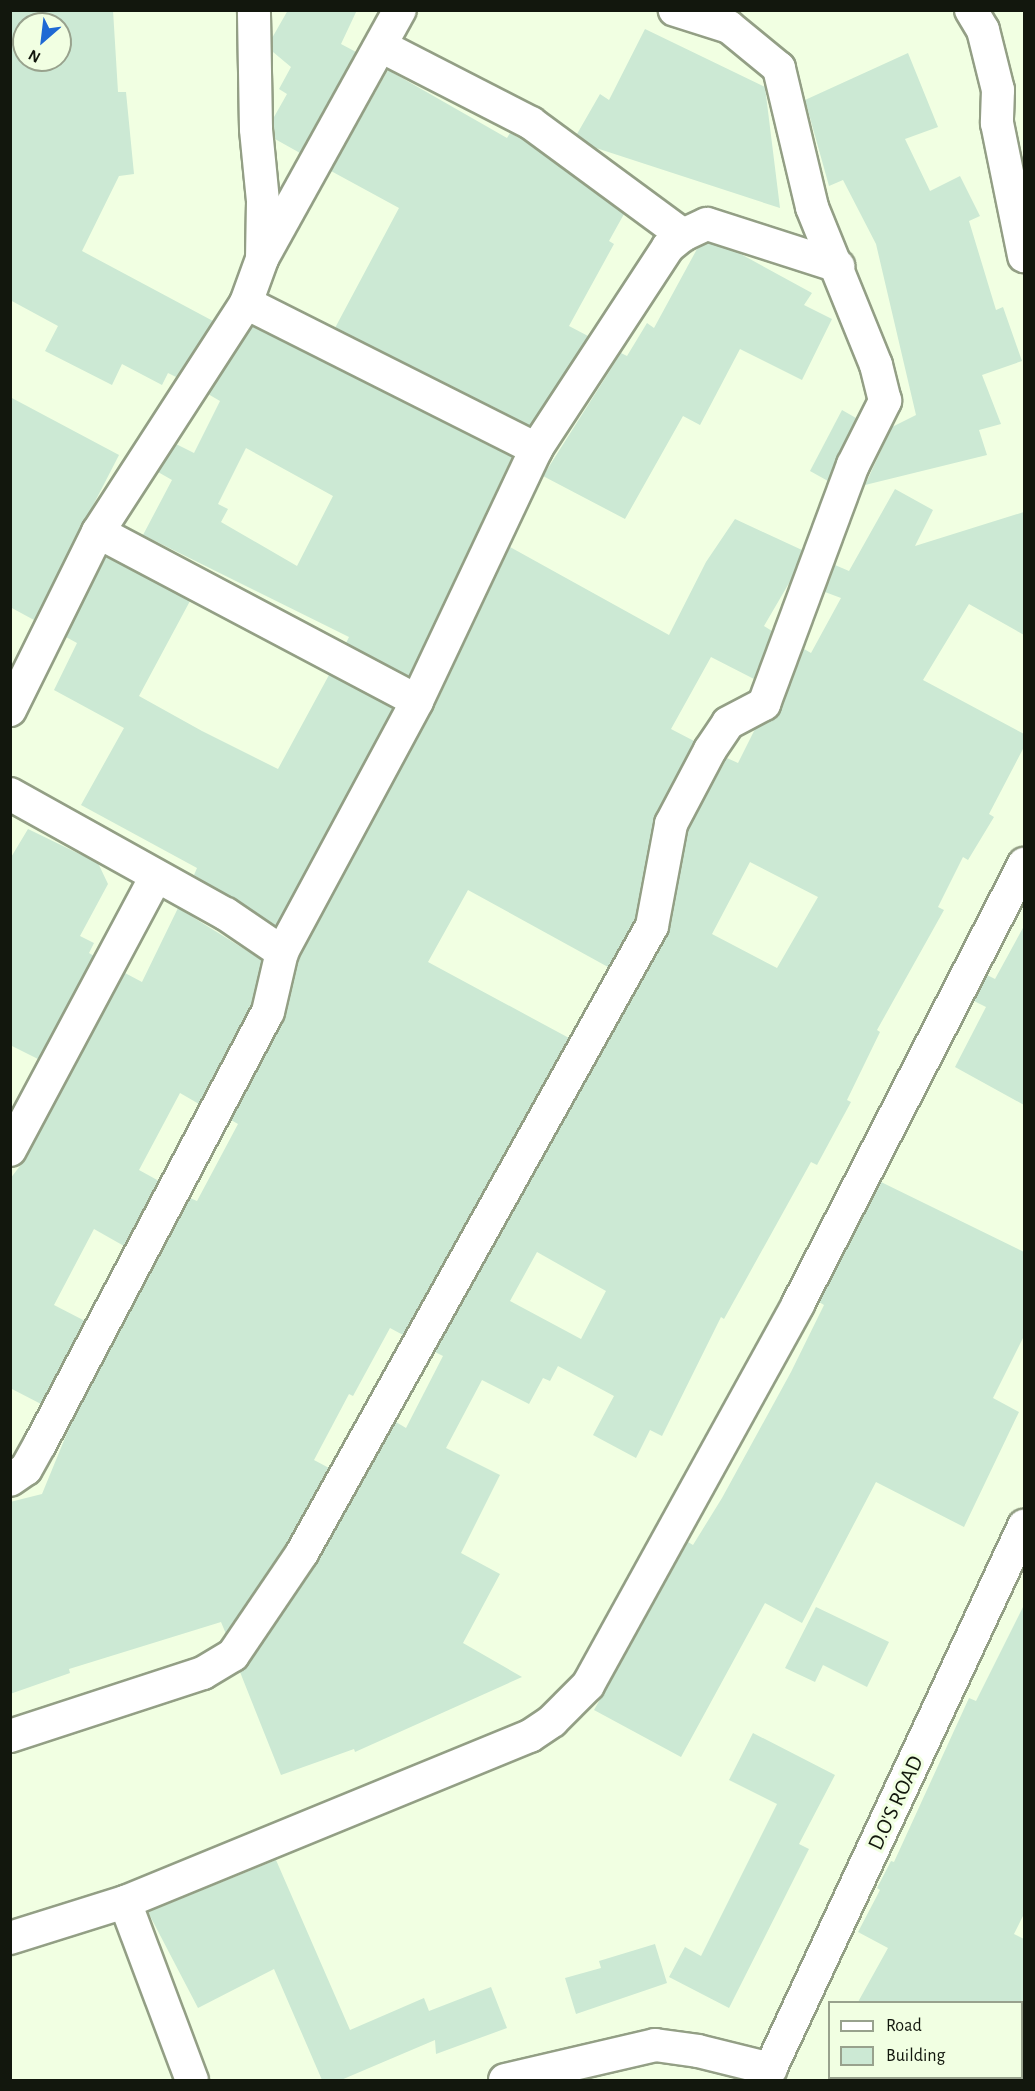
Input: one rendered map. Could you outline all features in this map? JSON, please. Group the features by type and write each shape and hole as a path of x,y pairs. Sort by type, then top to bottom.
{"street":[{"path":"254,10 256,129 263,201 262,259"},
{"path":"10,710 98,532 246,303 262,259 400,10"},
{"path":"10,1736 203,1673 233,1655 302,1553 529,1151 652,926 671,824 710,750 728,723 764,704 853,465 885,400 876,365 838,266 812,207 779,68 729,27 675,10"},
{"path":"971,10 983,30 998,90 996,123 1024,256"},
{"path":"381,46 531,123 683,235"},
{"path":"10,1480 26,1469 40,1444 268,1012 282,952 417,701 536,449 668,248 683,235 707,224 838,266"},
{"path":"246,303 536,449"},
{"path":"98,532 417,701"},
{"path":"10,794 226,914 282,952"},
{"path":"10,1938 125,1902 530,1736 552,1721 588,1685 798,1304 1024,864"},
{"path":"10,1150 156,877"},
{"name":"D.O'S ROAD","path":"768,2075 1024,1526"},
{"path":"125,1902 192,2080"},
{"path":"505,2080 655,2045 698,2051 768,2075"}],"building":[{"path":"10,10 113,10 118,92 126,92 134,174 119,176 82,251 213,321 176,377 168,373 162,385 122,364 112,385 45,351 58,326 10,300"},
{"path":"288,10 357,10 341,44 356,52 300,153 275,139 274,128 274,117 287,94 279,89 291,67 273,52 272,38"},
{"path":"645,29 765,87 780,208 593,147 577,134 600,94 609,100"},
{"path":"908,53 938,127 905,139 930,191 960,176 980,216 969,221 996,310 1003,307 1022,361 982,375 1001,424 979,430 987,455 865,485 892,427 916,415 876,244 843,180 829,186 805,100"},
{"path":"388,70 507,138 510,133 530,144 624,214 609,241 614,244 569,326 588,336 530,426 335,328 399,208 331,171"},
{"path":"708,243 737,252 812,293 804,305 832,319 802,380 740,349 700,425 683,416 625,519 543,476 621,353 627,356 647,323 654,328 697,249"},
{"path":"252,326 512,457 409,676 346,643 349,637 143,535 172,480 158,472 176,444 194,453 220,401 208,394","holes":["246,448 333,496 297,566 221,522 228,509 218,504"]},
{"path":"10,397 119,455 34,620 10,607"},
{"path":"842,410 856,418 828,481 810,471"},
{"path":"895,489 933,510 915,546 1024,512 1024,635 969,604 923,680 1024,734 1024,747 989,814 994,817 968,860 963,857 938,907 944,910 877,1030 880,1032 847,1100 851,1102 817,1165 811,1162 724,1319 721,1317 662,1436 650,1430 636,1458 593,1435 614,1396 558,1366 550,1381 543,1378 529,1404 482,1380 446,1448 500,1475 461,1553 500,1574 463,1643 522,1677 355,1752 354,1749 281,1775 240,1672 317,1563 396,1422 406,1428 443,1356 435,1352 668,934 688,830 727,758 738,763 755,729 780,711 804,649 811,653 841,598 825,592 835,565 849,571","holes":["750,862 818,897 777,968 712,934","537,1252 606,1291 581,1339 510,1301"]},
{"path":"735,519 802,550 792,578 764,626 772,631 754,679 711,657 671,729 694,741 655,816 635,920 608,967 468,890 428,962 569,1038 403,1335 390,1328 353,1396 349,1394 314,1460 329,1468 287,1544 226,1634 221,1622 69,1669 70,1673 10,1694 10,1502 42,1494 72,1421 190,1198 197,1201 238,1124 231,1120 284,1020 299,958 433,710 510,547 669,635 706,562"},
{"path":"106,557 190,601 139,696 202,731 278,769 329,675 393,708 276,926 194,875 197,868 81,805 124,728 54,690 77,643 66,637"},
{"path":"28,829 98,863 108,884 80,936 94,943 89,953 94,956 38,1059 10,1045 10,859"},
{"path":"178,908 262,960 251,1006 199,1104 180,1093 139,1170 159,1181 124,1246 94,1229 54,1305 85,1321 41,1404 10,1388 10,1179 26,1158 125,973 142,982"},
{"path":"1024,926 1024,1105 955,1067 986,1007 974,1001 987,975 995,979"},
{"path":"881,1182 1024,1252 1024,1336 993,1398 1019,1412 964,1527 876,1482 802,1623 765,1603 681,1757 594,1710 688,1542 693,1545 722,1498 791,1372 824,1305 819,1302"},
{"path":"1024,1605 1024,1914 1014,1934 1024,1939 1024,2002 859,2001 888,1948 858,1932 880,1890 877,1888 891,1861 894,1862 969,1698 976,1701"},
{"path":"816,1607 889,1642 867,1687 823,1665 815,1682 785,1668"},
{"path":"753,1733 835,1775 799,1844 809,1849 729,2008 669,1977 685,1947 701,1956 777,1804 729,1780"},
{"path":"276,1860 350,2030 424,1998 429,2011 491,1987 507,2028 436,2054 435,2040 341,2080 322,2080 274,1969 198,2008 148,1912"},
{"path":"655,1944 667,1983 576,2014 565,1978 601,1968 599,1961"}]}
